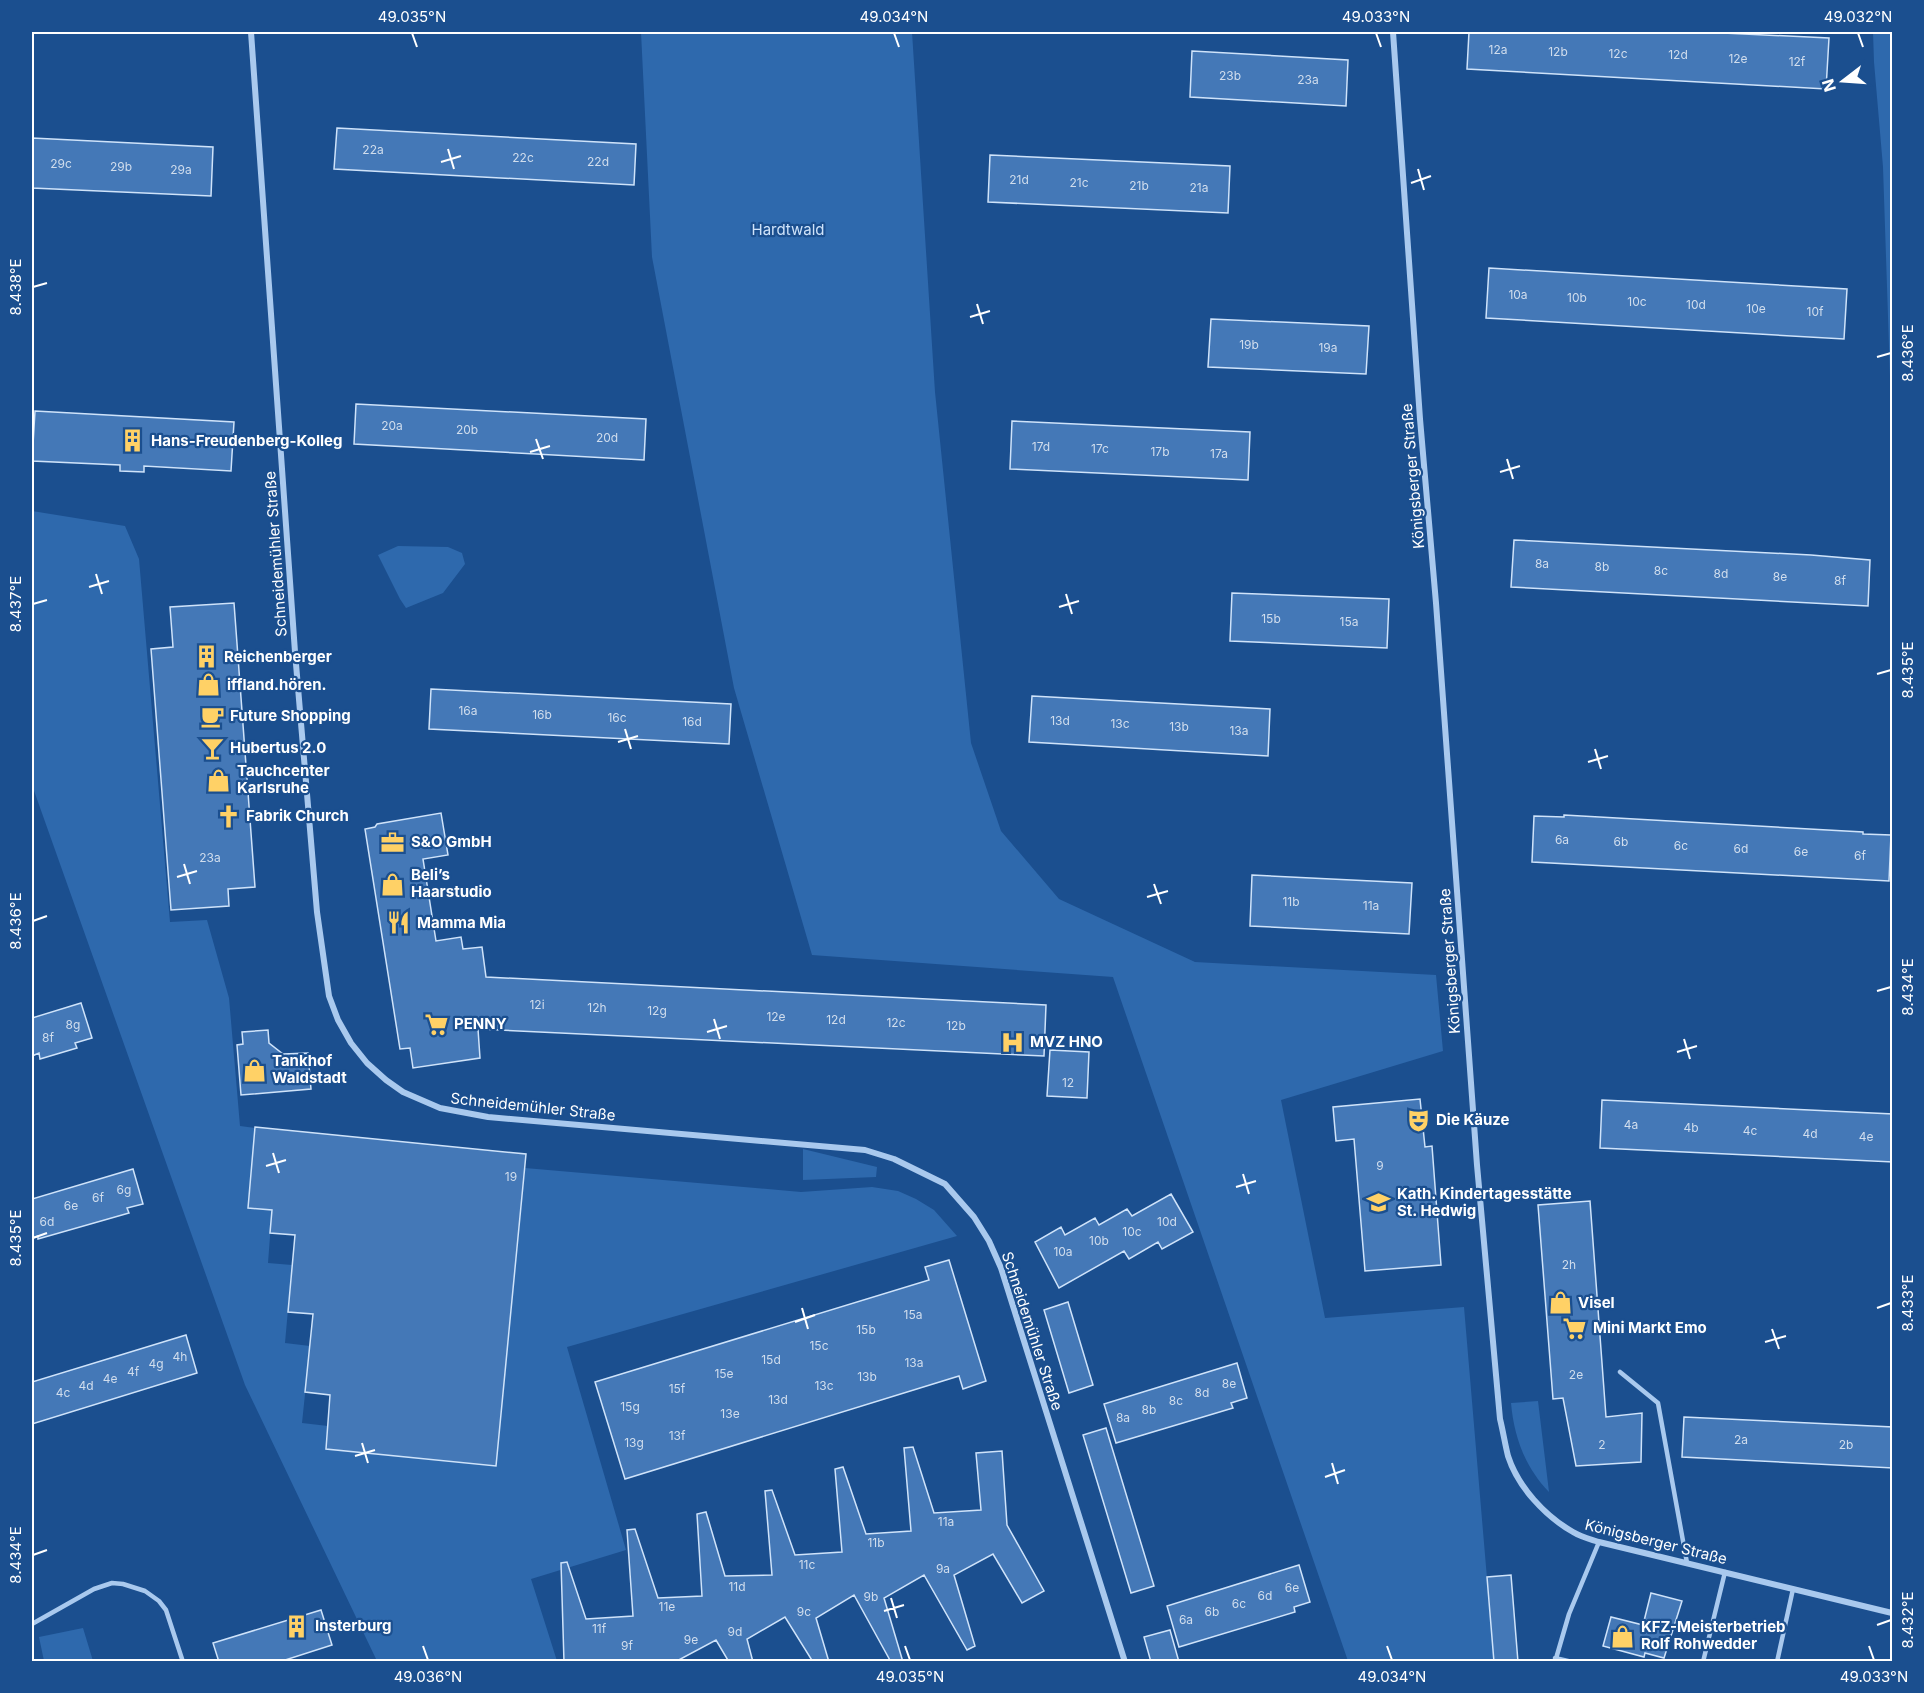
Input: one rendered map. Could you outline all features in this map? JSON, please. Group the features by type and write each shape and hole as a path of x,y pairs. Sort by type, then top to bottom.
{"street":[{"name":"Schneidemühler Straße","path":"251,32 295,652 316,900 329,996 338,1020 351,1043 367,1063 386,1080 403,1092 440,1108 488,1117 865,1149 894,1159 945,1184 974,1217 989,1241 1000,1268 1125,1662"},
{"name":"Königsberger Straße","path":"1394,32 1420,419 1436,603 1477,1166 1500,1419 1509,1457 1520,1481 1537,1504 1575,1534 1599,1542 1893,1613"}],"lane":[{"path":"1620,1372 1658,1403 1687,1563"},
{"path":"1572,1662 1555,1660 1569,1614 1599,1542"},
{"path":"1703,1662 1725,1572"},
{"path":"32,1624 94,1589 112,1583 123,1584 145,1591 159,1601 166,1610 183,1662"},
{"path":"1777,1662 1793,1589"}],"green space":[{"name":"Hardtwald","path":"641,32 912,32 935,392 971,743 1001,831 1059,899 1195,962 1436,975 1443,1051 1281,1100 1325,1318 1464,1307 1494,1661 1348,1661 1113,977 812,955 734,688 652,257"},
{"path":"1873,32 1892,32 1892,436 1883,167"},
{"path":"32,511 125,526 139,559 170,922 207,920 229,998 240,1126 255,1128 248,1207 272,1210 268,1263 292,1265 285,1343 310,1346 302,1423 328,1426 326,1449 496,1465 525,1168 801,1192 872,1187 898,1191 934,1210 957,1236 567,1347 626,1550 531,1579 557,1661 377,1661 245,1385 32,785"},
{"path":"398,546 448,547 462,553 465,564 443,593 406,608 378,555"},
{"path":"803,1149 877,1167 876,1177 803,1180"},
{"path":"1538,1401 1549,1492 1533,1472 1522,1451 1511,1403"},
{"path":"83,1628 93,1661 44,1661 39,1637"}],"building":[{"path":"1469,32 1702,32 1829,38 1826,89 1467,69"},
{"path":"1192,51 1348,60 1346,106 1190,97"},
{"path":"337,128 636,144 634,185 334,169"},
{"path":"32,138 213,147 211,196 32,188"},
{"path":"990,155 1230,166 1228,213 988,202"},
{"path":"1489,268 1847,289 1844,339 1486,318"},
{"path":"1211,319 1369,326 1366,374 1208,367"},
{"path":"356,404 646,419 644,460 354,444"},
{"name":"Hans-Freudenberg-Kolleg","path":"35,411 234,422 231,471 144,466 144,472 120,471 120,465 32,461"},
{"path":"1012,421 1250,432 1248,480 1010,469"},
{"path":"1514,540 1870,560 1868,606 1511,587"},
{"path":"1232,593 1389,599 1387,648 1230,641"},
{"path":"234,603 255,887 228,889 229,906 171,910 151,649 173,647 170,607"},
{"path":"431,689 731,704 729,744 429,729"},
{"path":"1032,696 1270,709 1268,756 1029,742"},
{"path":"441,813 448,855 423,859 436,941 461,937 463,949 482,947 486,977 1046,1005 1044,1056 478,1029 480,1058 413,1068 410,1048 400,1049 365,829 375,827 377,824"},
{"path":"1564,815 1891,835 1889,881 1532,862 1534,816 1564,817"},
{"path":"1252,875 1412,883 1409,934 1250,926"},
{"path":"81,1003 92,1038 75,1043 77,1048 40,1059 39,1053 32,1056 32,1018"},
{"path":"268,1030 269,1043 283,1054 308,1053 311,1089 241,1095 237,1045 243,1044 242,1032"},
{"path":"1050,1050 1089,1052 1087,1098 1047,1096"},
{"path":"1420,1099 1425,1147 1432,1146 1441,1265 1365,1271 1354,1139 1336,1141 1333,1107"},
{"path":"1602,1100 1893,1114 1893,1162 1600,1148"},
{"path":"255,1127 526,1154 496,1466 326,1449 330,1395 305,1392 313,1314 288,1312 295,1235 270,1233 272,1210 248,1208"},
{"path":"133,1169 143,1204 127,1208 129,1213 38,1239 38,1236 32,1238 32,1199"},
{"path":"1171,1194 1193,1232 1162,1249 1158,1242 1129,1259 1124,1251 1059,1288 1035,1242 1061,1227 1065,1235 1095,1218 1099,1225 1127,1209 1132,1216"},
{"path":"1590,1201 1606,1417 1642,1413 1641,1462 1576,1466 1563,1398 1553,1399 1538,1205"},
{"path":"949,1260 986,1381 963,1389 959,1376 625,1479 595,1382 929,1280 925,1267"},
{"path":"1068,1302 1093,1385 1069,1393 1044,1310"},
{"path":"186,1335 197,1373 32,1424 32,1382"},
{"path":"1237,1363 1247,1398 1231,1403 1233,1408 1116,1443 1104,1404"},
{"path":"1684,1417 1893,1427 1893,1468 1682,1457"},
{"path":"1106,1428 1154,1586 1131,1593 1083,1435"},
{"path":"913,1447 934,1513 981,1510 976,1453 1002,1451 1007,1525 1044,1591 1022,1603 993,1554 954,1575 975,1646 967,1650 924,1575 884,1598 903,1662 891,1662 854,1595 816,1618 829,1662 813,1662 785,1617 747,1639 753,1662 729,1662 716,1640 675,1662 564,1662 561,1563 567,1562 586,1619 633,1616 627,1530 635,1529 658,1598 702,1596 697,1514 706,1512 725,1576 772,1575 765,1491 772,1490 795,1555 842,1552 835,1469 843,1467 866,1534 911,1531 904,1448"},
{"path":"1299,1565 1310,1602 1294,1607 1295,1612 1179,1647 1167,1606"},
{"path":"1511,1575 1518,1662 1494,1662 1487,1577"},
{"path":"1651,1593 1682,1601 1664,1658 1645,1653 1644,1657 1603,1646 1611,1617 1643,1625"},
{"name":"Insterburg","path":"321,1610 332,1645 279,1662 219,1662 213,1643"},
{"path":"1170,1630 1179,1662 1151,1662 1144,1637"}],"place":[{"name":"Hans-Freudenberg-Kolleg","path":"133,441"},
{"name":"Reichenberger","path":"206,657"},
{"name":"iffland.hören.","path":"209,685"},
{"name":"Future Shopping","path":"212,716"},
{"name":"Hubertus 2.0","path":"212,748"},
{"name":"Tauchcenter Karlsruhe","path":"219,780"},
{"name":"Fabrik Church","path":"228,816"},
{"name":"S&O GmbH","path":"393,842"},
{"name":"Beli’s Haarstudio","path":"393,884"},
{"name":"Mamma Mia","path":"399,923"},
{"name":"PENNY","path":"436,1024"},
{"name":"MVZ HNO","path":"1012,1042"},
{"name":"Tankhof Waldstadt","path":"254,1070"},
{"name":"Die Käuze","path":"1418,1120"},
{"name":"Kath. Kindertagesstätte St. Hedwig","path":"1379,1203"},
{"name":"Visel","path":"1560,1303"},
{"name":"Mini Markt Emo","path":"1575,1328"},
{"name":"Insterburg","path":"297,1626"},
{"name":"KFZ-Meisterbetrieb Rolf Rohwedder","path":"1623,1636"}]}
